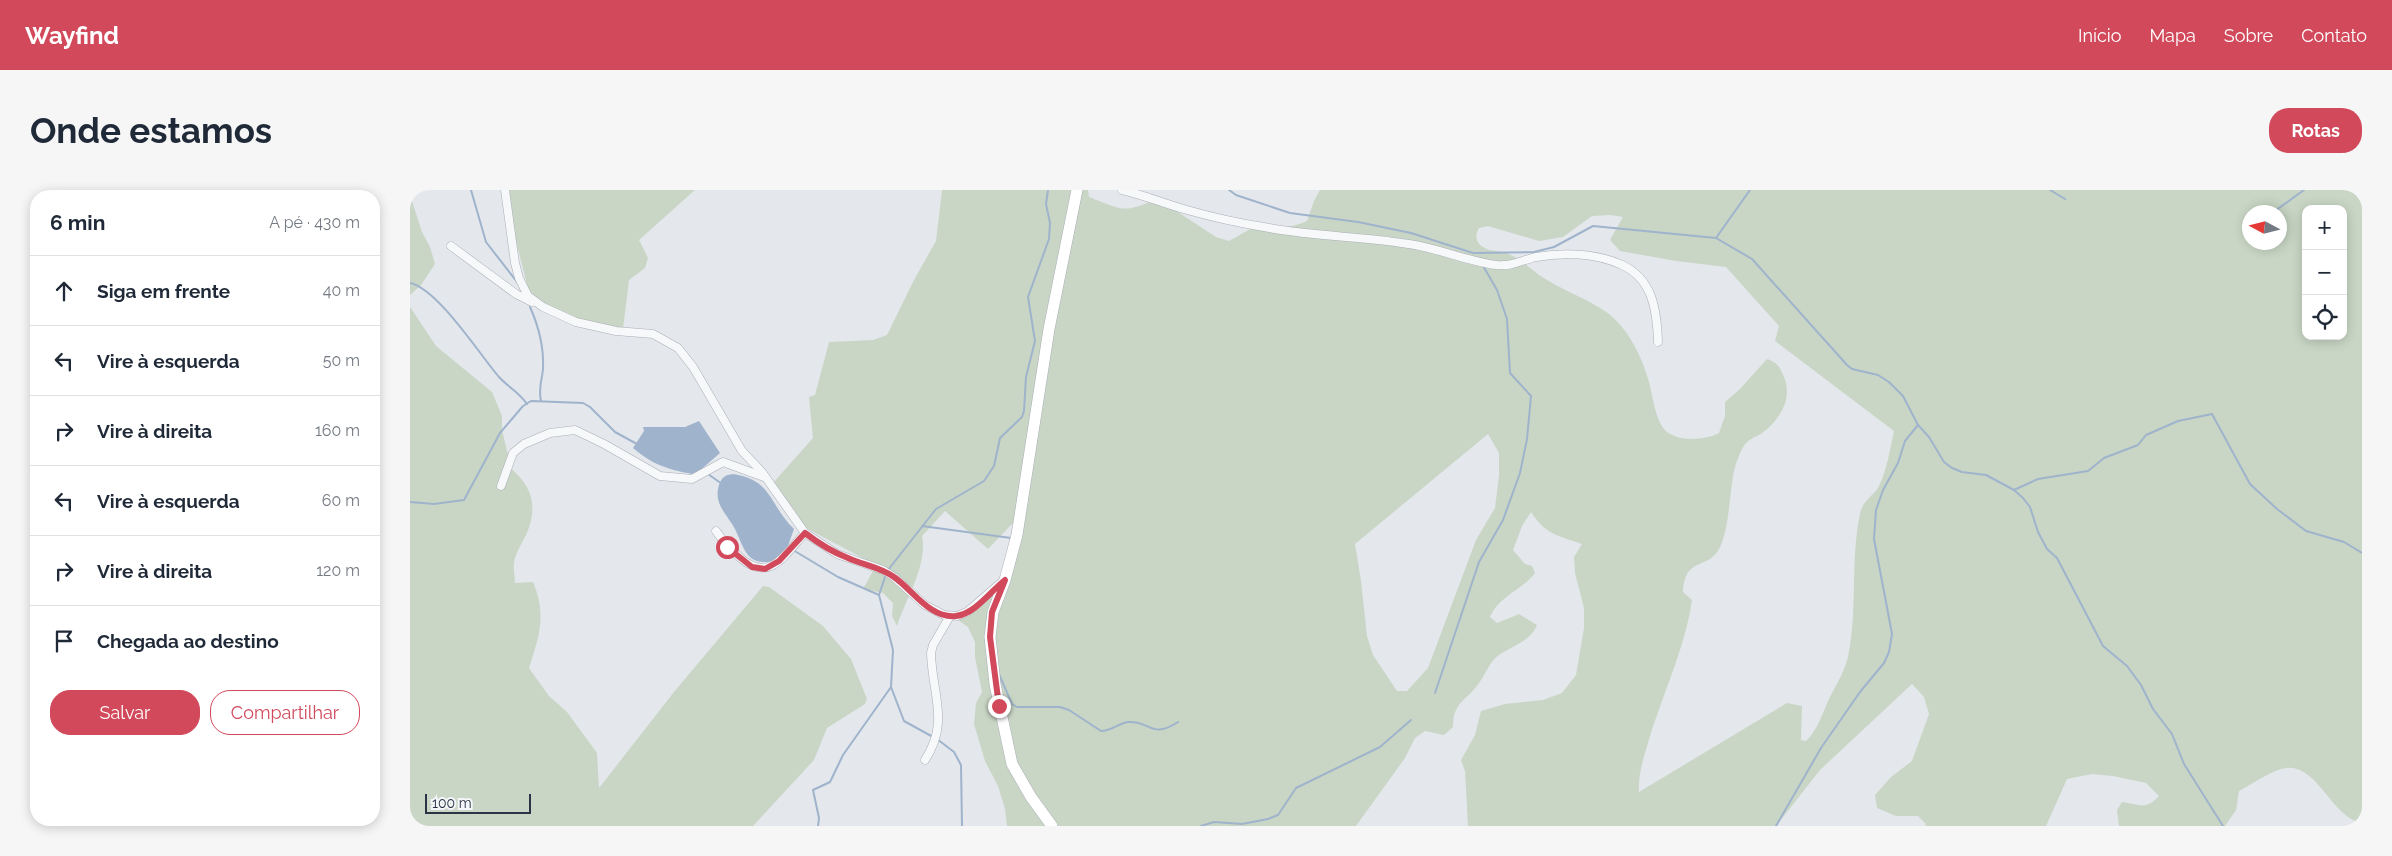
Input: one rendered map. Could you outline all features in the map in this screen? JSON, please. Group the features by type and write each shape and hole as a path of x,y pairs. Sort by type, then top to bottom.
{"main road":[{"path":"1052,826 1031,797 1012,764 995,684 990,637 991,619 1005,580 1019,528 1050,329 1077,190"}],"street":[{"path":"505,190 519,278 528,296 543,307"},
{"path":"1122,190 1152,197 1186,210 1238,222 1305,233 1369,238 1415,245 1497,265 1512,265 1535,258 1567,254 1606,260 1621,265 1636,274 1646,285 1652,297 1657,317 1658,342"},
{"path":"451,246 519,296 543,307 586,325 616,331 654,334 672,343 685,354 742,451 766,478 805,533 838,554 883,570 894,577 925,605 939,614 950,616 967,612 1005,580"},
{"path":"500,486 513,453 524,444 550,433 575,430 660,476 692,479 716,464 723,462 766,478"},
{"path":"716,532 730,550 752,567 761,569 768,568 779,561 805,533"},
{"path":"925,760 933,744 939,722 931,653 933,645 950,616"}],"green space":[{"path":"503,190 695,190 639,240 648,258 645,268 629,280 623,329 572,318 531,300"},
{"path":"942,190 1088,190 1089,197 1124,208 1137,207 1158,199 1216,237 1229,241 1261,223 1284,227 1307,221 1320,190 2362,190 2362,823 2351,819 2341,811 2314,780 2294,768 2275,771 2239,791 2236,810 2225,826 2119,826 2117,810 2122,802 2146,805 2159,796 2146,783 2092,774 2067,779 2046,826 1925,826 1926,824 1918,816 1896,816 1877,808 1875,795 1891,777 1912,761 1929,714 1924,697 1912,684 1820,770 1776,826 1468,826 1465,771 1461,760 1475,735 1481,711 1505,704 1543,700 1562,693 1576,675 1584,628 1584,608 1575,573 1574,557 1582,544 1547,530 1536,520 1531,512 1522,526 1513,550 1525,564 1532,566 1535,573 1505,598 1490,617 1497,623 1519,614 1537,625 1534,631 1526,639 1499,655 1493,661 1474,689 1458,706 1455,712 1453,727 1444,735 1425,731 1415,738 1405,758 1356,826 1007,826 1005,809 998,786 985,761 974,724 976,703 982,692 975,657 975,642 968,627 958,620 972,612 1003,583 1022,530 1012,524 988,549 945,511 922,536 923,547 919,570 897,626 892,616 893,603 883,593 863,589 873,571 872,563 806,528 773,483 813,438 809,397 815,395 829,342 873,340 887,335 936,241","holes":["1610,215 1623,217 1610,240 1620,251 1676,261 1726,267 1779,326 1775,341 1894,431 1882,480 1861,509 1855,550 1853,621 1848,657 1842,674 1814,731 1806,741 1801,740 1802,706 1787,703 1639,792 1644,755 1679,654 1689,618 1692,600 1683,592 1685,581 1692,568 1709,560 1719,549 1723,541 1733,476 1738,457 1746,443 1762,433 1774,422 1783,408 1787,393 1780,368 1776,363 1767,359 1740,389 1725,402 1725,416 1719,433 1693,439 1672,435 1663,428 1660,422 1643,363 1629,336 1616,320 1601,308 1547,280 1515,257 1483,247 1476,238 1479,228 1488,226 1539,241 1563,237 1592,216","1488,434 1499,453 1499,476 1495,508 1476,540 1428,668 1407,691 1397,691 1373,655 1367,636 1355,544"]},
{"path":"410,195 435,264 421,285 410,295"},
{"path":"410,307 436,346 492,392 502,416 502,430 509,459 508,466 528,489 532,505 530,524 517,552 514,565 515,583 533,582 540,605 540,626 529,668 549,696 567,712 597,753 599,788 674,692 763,586 769,587 823,626 851,659 867,699 865,704 827,728 814,760 753,826 410,826"}],"water":[{"path":"699,421 720,453 697,473 692,474 661,466 647,459 633,448 644,431 643,427 685,427"},
{"path":"733,474 746,477 763,488 794,529 788,546 777,560 766,562 751,558 720,506 718,491 721,480"}],"waterway":[{"path":"471,190 486,242 517,282"},
{"path":"888,570 936,509 984,481 994,466 1000,438 1022,417 1026,377 1035,341 1028,297 1049,239 1050,223 1046,204 1048,190"},
{"path":"1229,190 1236,195 1290,213 1358,222 1411,233 1473,253 1534,252 1554,247 1593,226 1716,238 1752,259 1847,365 1852,369 1878,375 1889,382 1903,396 1918,425 1929,437 1944,462 1962,472 1986,475 2014,490 2023,498 2030,507 2038,532 2047,549 2057,558 2103,646 2127,666 2141,685 2153,709 2172,734 2184,764 2223,826"},
{"path":"1716,238 1750,190"},
{"path":"2050,190 2065,199"},
{"path":"2283,205 2304,190"},
{"path":"1435,693 1479,562 1503,520 1520,473 1527,439 1531,396 1510,373 1507,319 1497,290 1482,264"},
{"path":"410,283 433,297 458,324 499,377 521,396 527,404"},
{"path":"530,307 536,322 543,353 540,385 541,401"},
{"path":"410,502 434,504 464,500 500,433 523,406 531,401 583,403 590,407 615,432 637,444"},
{"path":"2014,490 2038,479 2088,471 2104,458 2138,445 2146,435 2178,421 2212,414 2250,484 2277,509 2306,531 2344,542 2362,553"},
{"path":"1776,826 1821,748 1860,692 1884,663 1889,652 1892,634 1874,539 1876,510 1883,490 1898,463 1905,441 1918,425"},
{"path":"708,474 722,484"},
{"path":"922,526 1011,538"},
{"path":"793,550 838,577 879,595"},
{"path":"886,574 879,595 893,650 891,687 904,721 933,737"},
{"path":"999,674 1012,704 1017,707 1060,707 1069,710 1101,731 1109,730 1128,722 1135,722 1156,729 1169,727 1178,722"},
{"path":"818,826 819,818 813,790 830,782 843,755 891,687"},
{"path":"1201,826 1214,822 1242,824 1278,815 1296,788 1380,747 1411,720"},
{"path":"937,739 954,752 961,765 962,826"}],"route":[{"path":"727,547 752,567 765,569 779,561 805,533 838,554 883,570 894,577 925,605 939,614 950,616 963,615 1005,580 992,612 990,637 999,706"}]}
